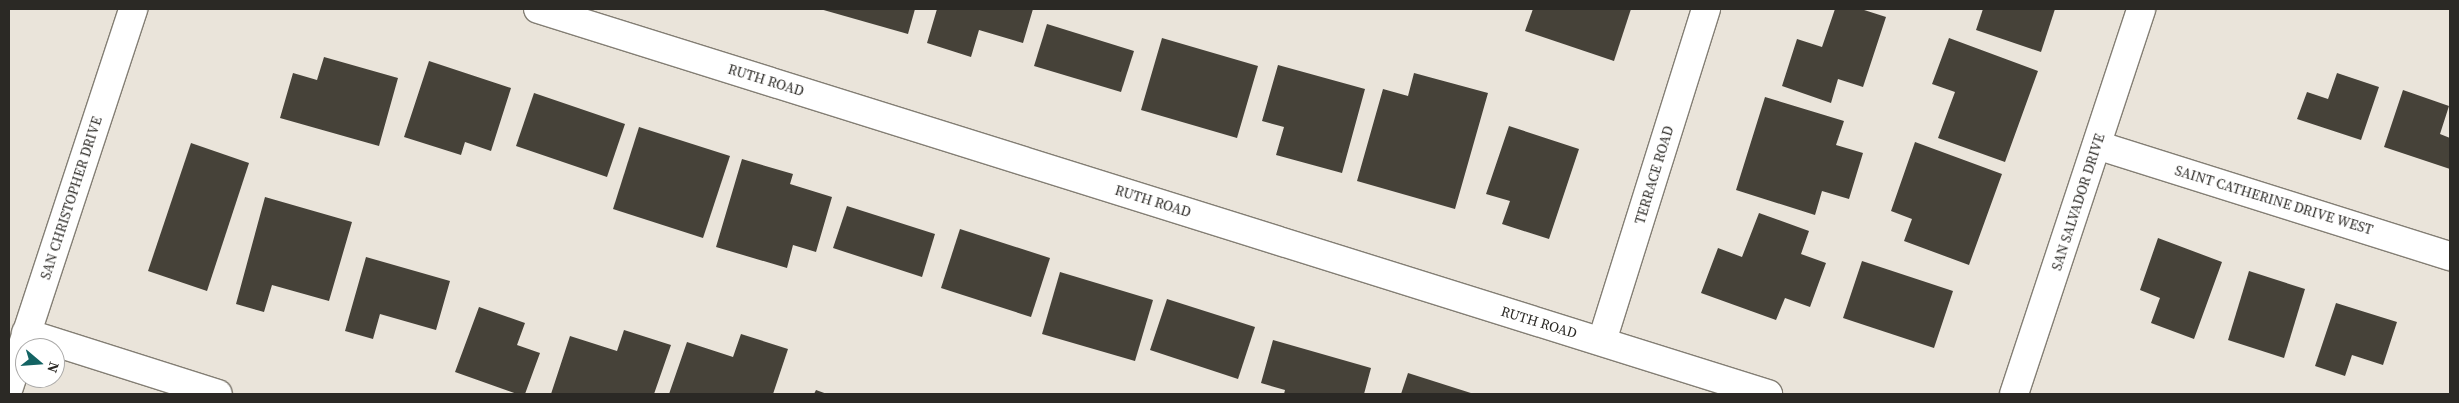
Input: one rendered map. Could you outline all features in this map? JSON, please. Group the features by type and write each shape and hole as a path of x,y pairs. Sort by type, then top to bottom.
{"street":[{"name":"SAN CHRISTOPHER DRIVE","path":"9,387 133,9"},
{"name":"RUTH ROAD","path":"538,9 1768,394"},
{"name":"TERRACE ROAD","path":"1602,341 1706,9"},
{"name":"SAN SALVADOR DRIVE","path":"2014,394 2141,9"},
{"name":"SAINT CATHERINE DRIVE WEST","path":"2097,145 2450,256"},
{"path":"26,333 218,394"}],"building":[{"path":"820,9 915,9 908,34"},
{"path":"937,9 1033,9 1023,43 979,30 971,57 927,43"},
{"path":"1533,9 1631,9 1614,61 1525,31"},
{"path":"1835,9 1861,9 1886,17 1863,87 1838,79 1831,103 1782,86 1797,39 1822,47"},
{"path":"1983,9 2055,9 2041,52 1976,30"},
{"path":"1047,24 1134,51 1121,92 1034,66"},
{"path":"1162,38 1258,66 1237,138 1141,110"},
{"path":"1949,38 2038,71 2005,162 1938,138 1955,92 1932,84"},
{"path":"324,57 398,78 379,146 280,118 293,73 317,80"},
{"path":"429,61 511,88 491,151 465,142 461,155 404,137"},
{"path":"1278,65 1365,89 1342,173 1276,155 1284,127 1262,121"},
{"path":"1414,73 1488,93 1455,209 1357,181 1383,89 1408,96"},
{"path":"2337,73 2379,87 2361,140 2297,119 2307,92 2328,99"},
{"path":"2403,90 2449,106 2440,134 2450,138 2450,169 2384,147"},
{"path":"534,93 625,124 607,177 516,146"},
{"path":"1765,97 1844,121 1836,145 1863,153 1849,199 1822,191 1815,215 1736,190"},
{"path":"1509,126 1579,149 1549,239 1502,224 1510,201 1486,194"},
{"path":"639,127 730,156 703,238 613,209"},
{"path":"1915,142 2002,174 1969,265 1904,241 1912,219 1891,211"},
{"path":"191,143 249,163 207,291 148,271"},
{"path":"742,159 793,174 790,184 832,197 816,252 793,245 787,268 716,247"},
{"path":"265,197 352,222 329,301 272,285 264,312 236,304"},
{"path":"847,206 935,234 922,277 833,248"},
{"path":"1759,213 1809,231 1801,254 1826,263 1810,307 1785,298 1776,320 1701,293 1718,248 1742,257"},
{"path":"960,229 1050,258 1031,317 941,288"},
{"path":"2158,238 2222,262 2194,339 2151,323 2160,298 2140,290"},
{"path":"366,257 450,281 436,330 380,314 373,339 345,331"},
{"path":"1862,261 1953,291 1934,348 1843,318"},
{"path":"2249,271 2305,289 2284,358 2228,340"},
{"path":"1060,272 1153,300 1135,361 1042,334"},
{"path":"1167,299 1255,327 1238,379 1150,350"},
{"path":"2336,303 2397,322 2383,365 2352,355 2345,376 2315,366"},
{"path":"479,307 525,323 517,345 540,353 525,394 517,394 455,372"},
{"path":"624,330 671,345 654,394 551,394 570,336 617,351"},
{"path":"741,334 788,349 773,394 669,394 687,342 733,357"},
{"path":"1273,340 1371,368 1364,394 1284,394 1285,390 1261,383"},
{"path":"1408,373 1474,394 1401,394"},
{"path":"816,390 827,394 814,394"}]}
